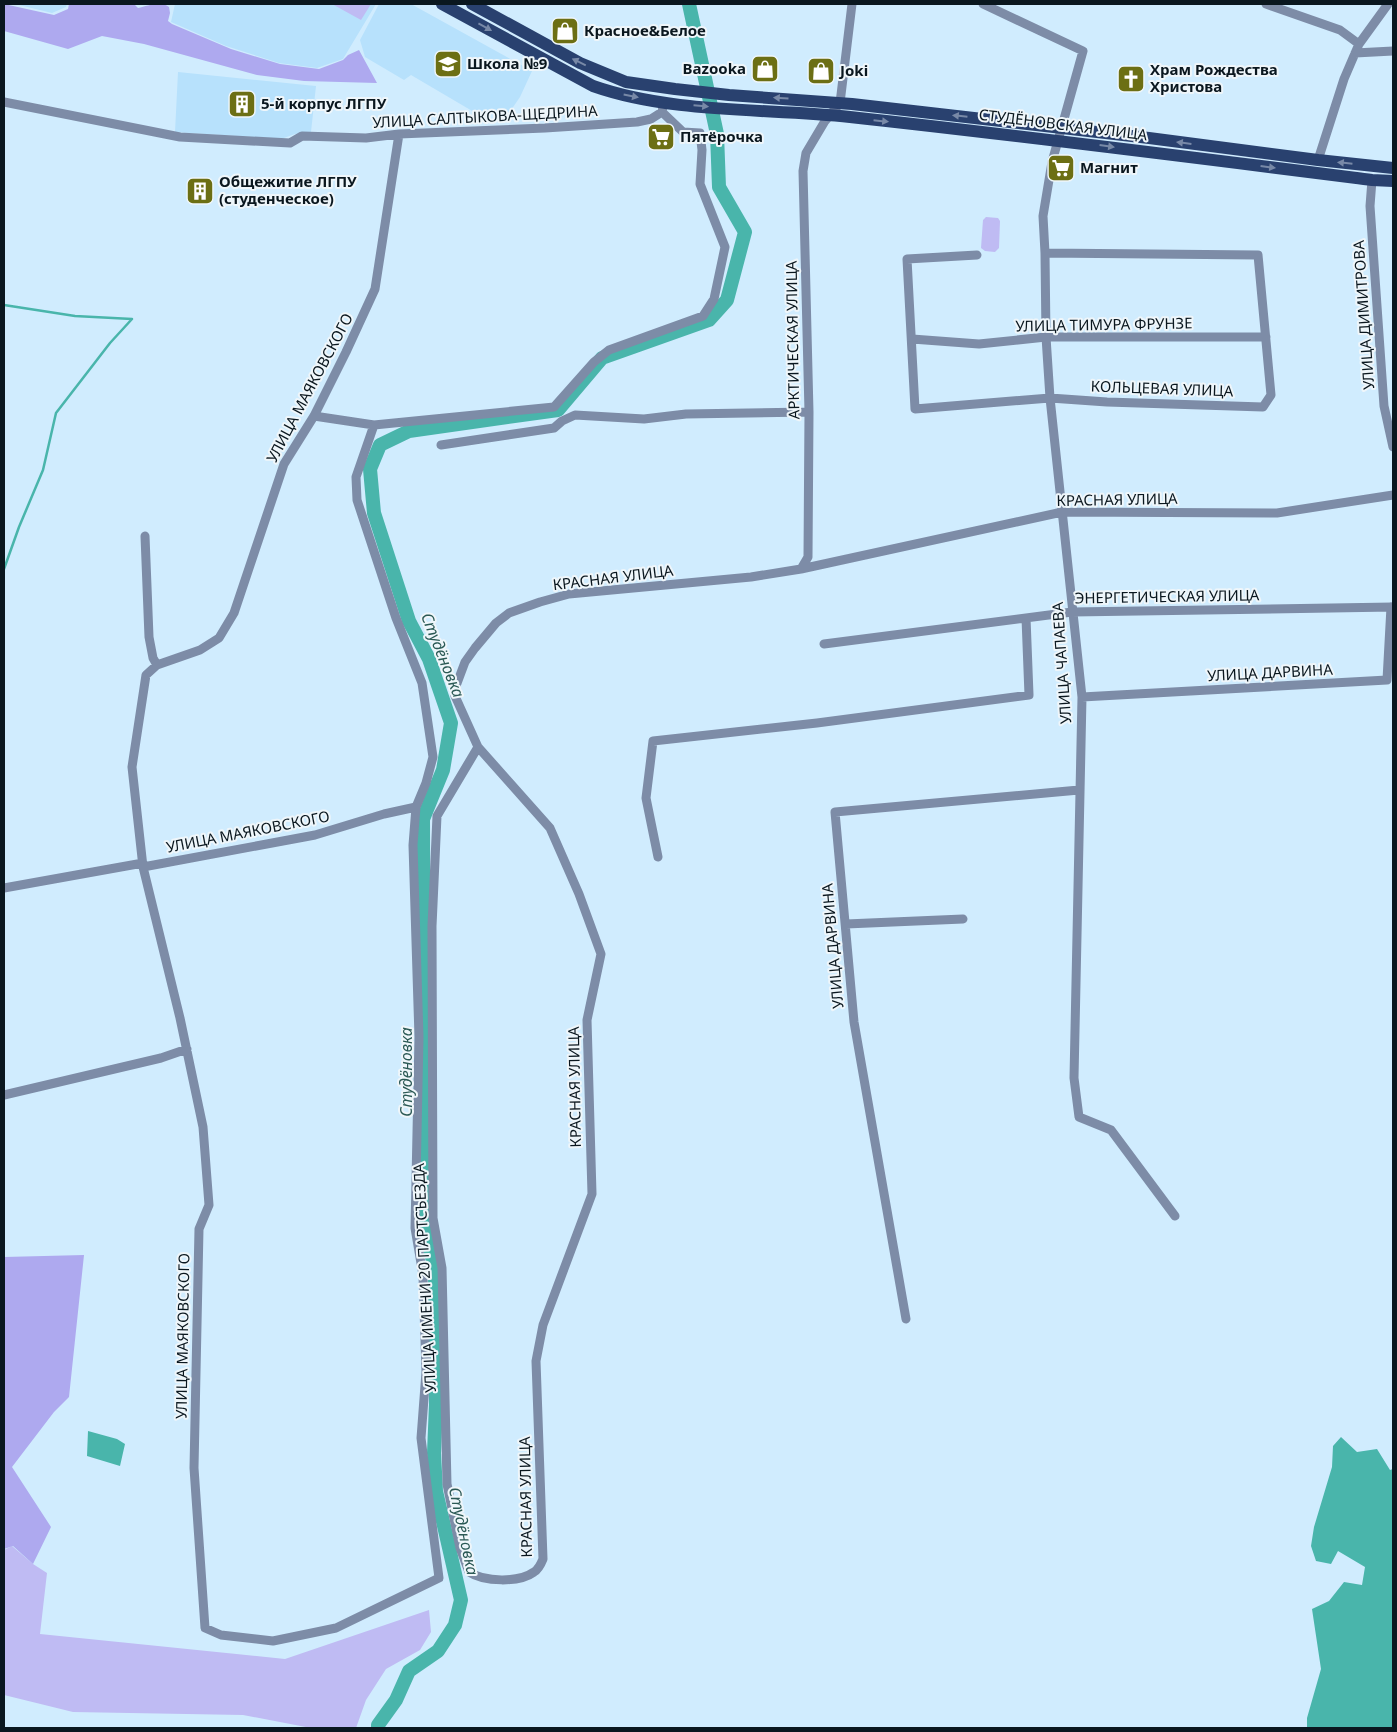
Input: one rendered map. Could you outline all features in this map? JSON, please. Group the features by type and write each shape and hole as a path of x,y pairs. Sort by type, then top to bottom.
{"main road":[{"path":"442,4 593,86 666,106"},
{"name":"СТУДЁНОВСКАЯ УЛИЦА","path":"472,4 580,63 626,82 810,106 830,115 1059,134 1393,168"},
{"path":"846,103 845,110 851,117"},
{"name":"СТУДЁНОВСКАЯ УЛИЦА","path":"666,106 728,108 846,103 1372,180 1393,181"}],"street":[{"path":"846,103 852,4"},
{"name":"УЛИЦА ЧАПАЕВА","path":"983,4 1083,51 1052,162 1043,216 1046,337 1050,398 1082,697 1074,1078 1079,1117 1111,1130 1176,1216"},
{"path":"1266,4 1340,30 1359,44"},
{"path":"1318,160 1344,80 1359,44 1388,4"},
{"path":"1355,53 1393,51"},
{"name":"УЛИЦА САЛТЫКОВА-ЩЕДРИНА","path":"4,102 180,136 290,143 302,136 366,138 399,134 637,122 651,119 666,106"},
{"name":"АРКТИЧЕСКАЯ УЛИЦА","path":"801,569 808,557 809,412 803,171 806,153 824,121 846,103"},
{"path":"314,416 374,426 554,407 594,362 609,350 703,316 714,299 725,247 700,184 702,150 700,133 683,132 666,106"},
{"name":"УЛИЦА МАЯКОВСКОГО","path":"205,1628 194,1468 199,1229 209,1205 203,1128 187,1049 143,865 132,767 146,675 157,665 200,650 219,638 234,613 284,464 314,416 375,289 399,134"},
{"name":"УЛИЦА ДИМИТРОВА","path":"1372,180 1370,206 1384,406 1393,447"},
{"name":"КОЛЬЦЕВАЯ УЛИЦА","path":"977,255 907,259 915,409 1050,398 1107,402 1263,406 1271,395 1258,255 1045,253"},
{"name":"УЛИЦА ТИМУРА ФРУНЗЕ","path":"912,339 979,344 1046,337 1266,338"},
{"path":"441,445 554,428 562,421 575,415 644,419 686,414 809,412"},
{"name":"УЛИЦА ИМЕНИ 20 ПАРТСЪЕЗДА","path":"205,1628 221,1635 273,1641 336,1628 439,1578 421,1438 426,1372 423,1275 415,1228 418,1037 413,845 416,807 426,783 433,757 422,683 396,618 357,500 356,477 374,426"},
{"name":"КРАСНАЯ УЛИЦА","path":"530,1574 540,1567 543,1559 536,1362 543,1325 592,1194 587,1020 601,954 580,894 550,828 478,747 456,696 456,686 465,662 475,648 496,623 509,613 569,594 751,577 801,569 1062,512 1277,513 1393,495"},
{"path":"146,536 149,638 153,658 157,665"},
{"name":"ЭНЕРГЕТИЧЕСКАЯ УЛИЦА","path":"824,644 1072,612 1392,607"},
{"name":"УЛИЦА ДАРВИНА","path":"1082,697 1387,680 1392,607"},
{"path":"658,857 646,798 653,741 817,723 1029,695 1026,618"},
{"name":"УЛИЦА ИМЕНИ 20 ПАРТСЪЕЗДА","path":"478,747 437,816 432,916 433,1218 442,1268 447,1484 460,1548 469,1572 483,1579 495,1580 518,1579 530,1574"},
{"name":"УЛИЦА ДАРВИНА","path":"906,1320 854,1022 835,812 1079,790"},
{"name":"УЛИЦА МАЯКОВСКОГО","path":"4,888 315,835 384,814 416,807"},
{"path":"846,924 963,919"},
{"path":"4,1095 161,1058 187,1049"}],"shaded area":[{"path":"4,4 54,15 68,9 69,4 134,4 138,8 162,4 169,7 168,21 172,24 231,49 280,64 319,69 343,60 348,55 359,50 377,83 304,81 257,75 144,44 102,36 68,49 4,31"},
{"path":"15,4 67,4 66,7 52,13"},
{"path":"175,4 376,4 343,59 317,68 279,63 226,46 171,22"},
{"path":"332,4 371,4 361,20"},
{"name":"Школа №9","path":"379,4 411,4 532,71 520,97 509,113 479,115 411,75 404,80 365,57 360,40"},
{"path":"178,72 316,86 311,132 295,134 281,139 175,132"},
{"path":"986,217 998,218 1000,221 999,248 995,252 985,251 981,248 983,220"},
{"path":"84,1255 69,1397 54,1412 12,1467 51,1527 33,1564 13,1546 4,1549 4,1257"},
{"path":"88,1431 117,1439 125,1444 120,1466 87,1456"},
{"path":"1341,1437 1357,1452 1377,1449 1390,1470 1393,1469 1393,1728 1307,1728 1307,1718 1321,1669 1312,1609 1329,1601 1344,1582 1362,1585 1365,1567 1338,1551 1331,1564 1316,1561 1311,1546 1314,1527 1332,1467 1333,1446"},
{"path":"12,1546 47,1573 40,1634 285,1659 429,1610 431,1632 420,1650 386,1669 366,1700 356,1728 311,1728 243,1715 73,1712 4,1695 4,1550"}],"waterway":[{"name":"Студёновка","path":"378,1728 378,1725 396,1700 409,1671 438,1651 455,1625 461,1600 436,1491 434,1453 436,1404 435,1268 424,1229 423,819 443,770 451,723 429,659 409,621 374,513 370,469 380,445 409,431 558,410 602,358 709,320 727,300 745,232 719,187 717,134 689,4"},
{"path":"4,305 75,316 132,319 110,343 56,413 43,470 4,569"}],"place":[{"name":"Красное&Белое","path":"565,31"},
{"name":"Школа №9","path":"448,64"},
{"name":"Bazooka","path":"765,69"},
{"name":"Joki","path":"821,71"},
{"name":"Храм Рождества Христова","path":"1131,79"},
{"name":"5-й корпус ЛГПУ","path":"242,104"},
{"name":"Пятёрочка","path":"661,137"},
{"name":"Магнит","path":"1061,168"},
{"name":"Общежитие ЛГПУ (студенческое)","path":"200,191"}]}
